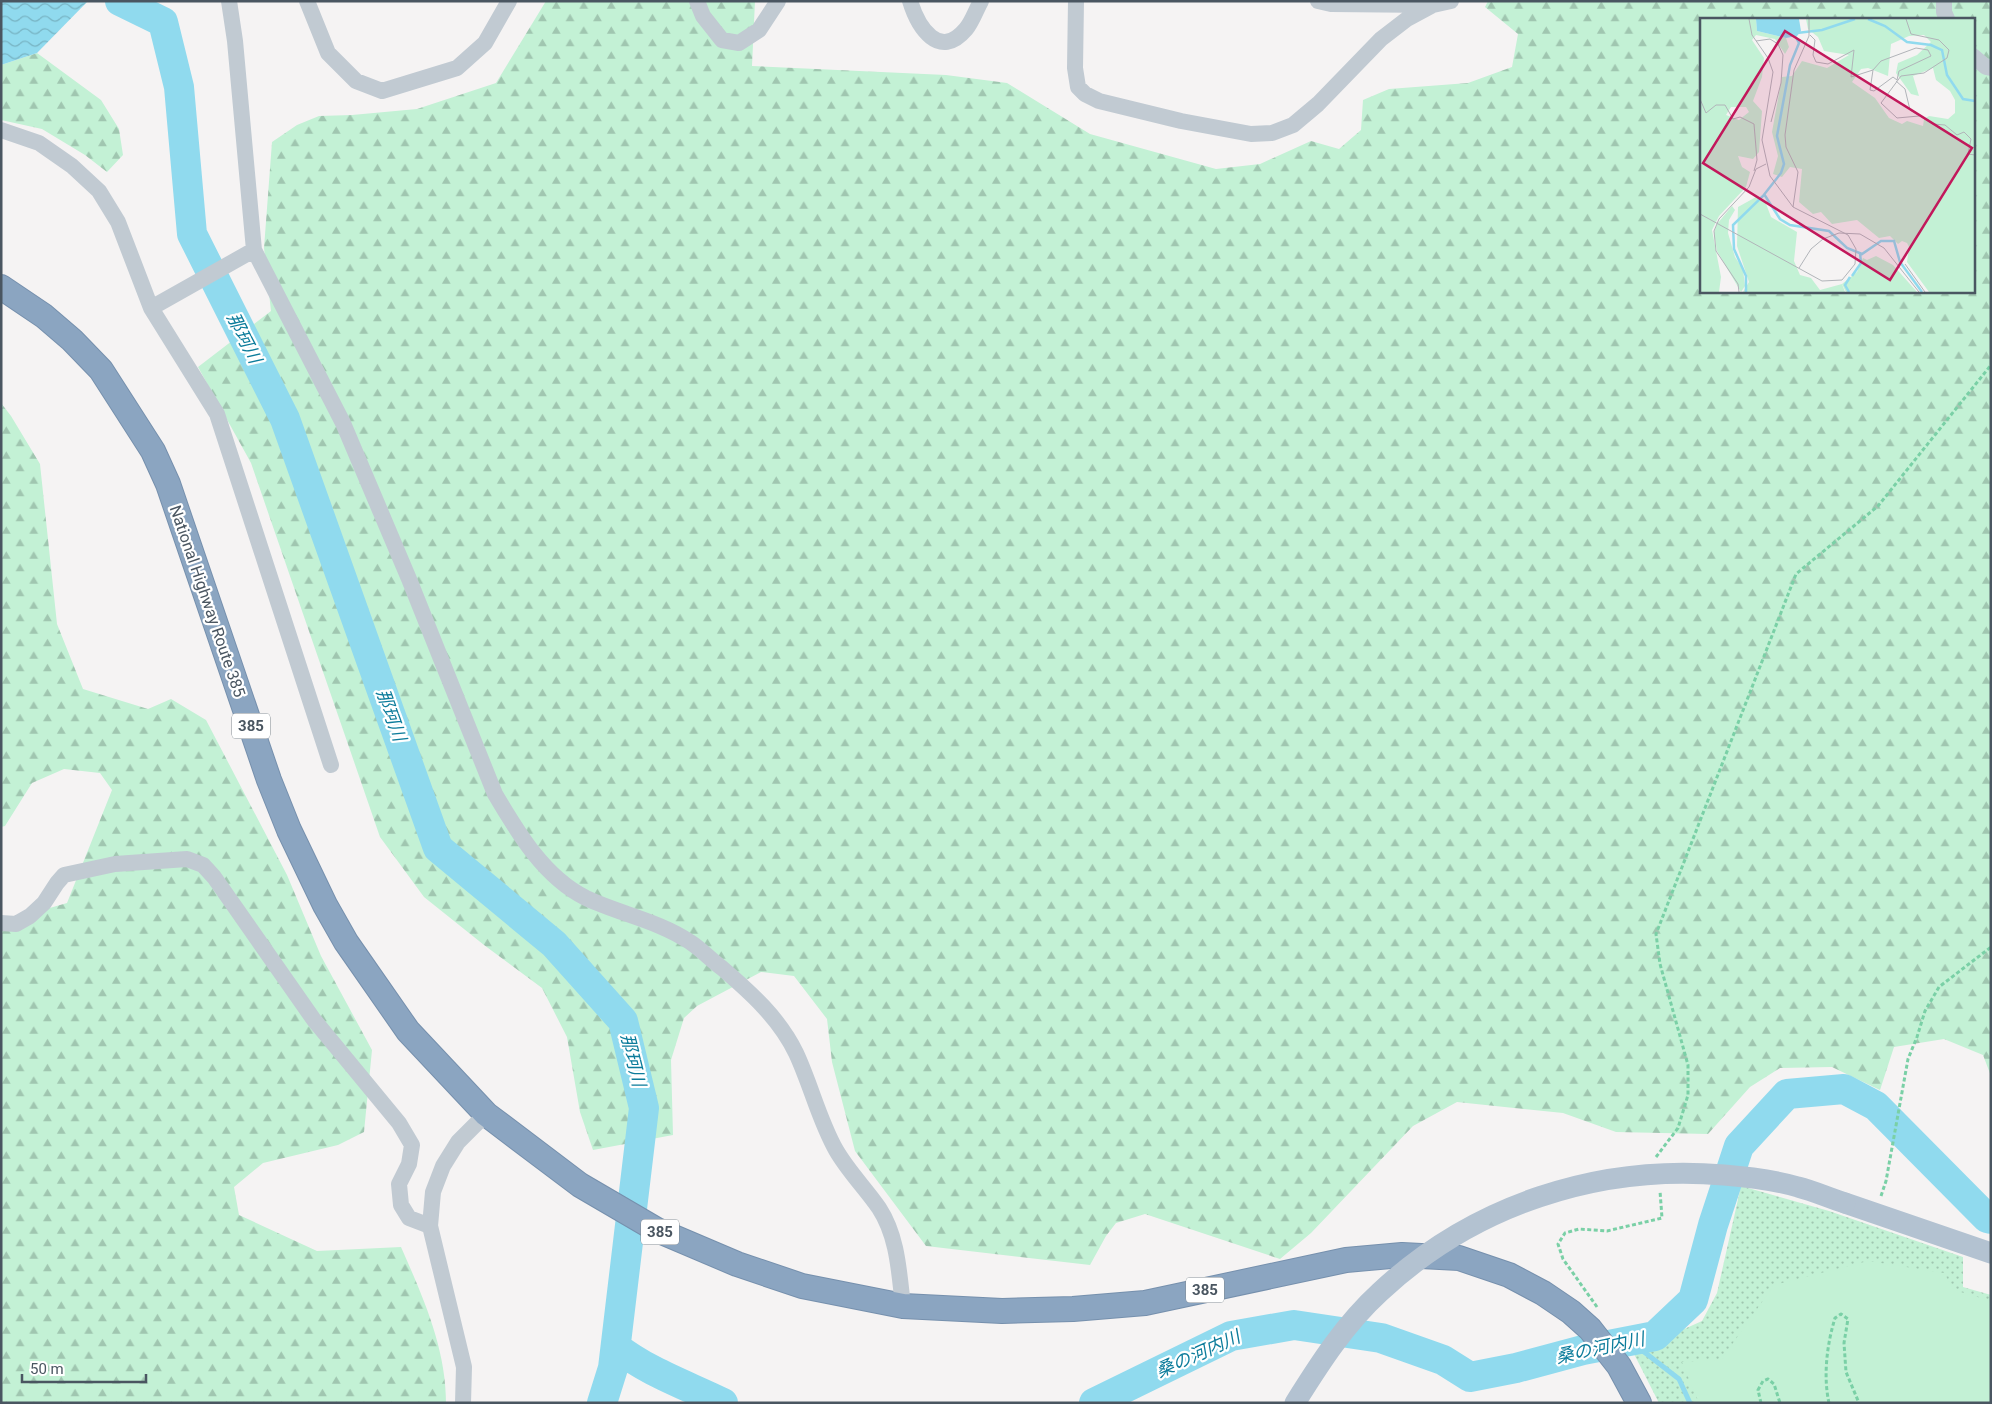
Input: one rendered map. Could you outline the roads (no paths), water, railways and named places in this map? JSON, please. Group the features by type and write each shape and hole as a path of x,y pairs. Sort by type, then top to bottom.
{"highway":[{"name":"National Highway Route 385","path":"1,288 44,316 72,340 101,370 153,451 168,484 269,780 289,830 325,905 346,942 408,1031 486,1114 580,1185 657,1230 737,1264 802,1286 903,1306 1002,1311 1073,1309 1145,1303 1346,1260 1402,1255 1459,1258 1509,1275 1543,1293 1571,1312 1590,1329 1619,1366 1639,1403"}],"main road":[{"path":"1295,1403 1336,1340 1379,1292 1445,1240 1510,1207 1548,1193 1591,1182 1638,1174 1694,1172 1752,1178 1797,1186 1991,1253"}],"street":[{"path":"229,1 235,41 254,250 343,423 409,580 495,794 514,826 547,868 565,885 586,898 670,929 691,942 752,994 772,1015 795,1051 820,1118 837,1151 880,1210 890,1229 896,1253 903,1306"},
{"path":"307,1 328,53 356,81 382,91 457,68 485,43 509,1"},
{"path":"696,1 703,16 722,40 739,43 758,30 778,1"},
{"path":"910,1 923,30 933,40 944,42 954,40 966,28 981,1"},
{"path":"1076,1 1075,68 1078,87 1085,94 1108,104 1251,134 1272,133 1293,125 1318,104 1381,39 1407,19 1433,5"},
{"path":"1318,1 1331,4 1433,5 1451,1"},
{"path":"1944,1 1944,12 1947,18"},
{"path":"1974,57 1986,67 1991,68"},
{"path":"1,130 39,144 72,166 99,191 118,222 151,308 217,414 331,765"},
{"path":"151,308 254,250"},
{"path":"1,923 16,924 30,916 44,903 56,883 64,875 115,864 187,859 203,865 214,877 314,1020 399,1123 412,1145 409,1164 398,1184 401,1205 409,1218 430,1226"},
{"path":"463,1403 464,1367 430,1226 433,1192 443,1166 458,1142 486,1114"}],"water":[{"path":"1,1 88,1 37,53 1,65"}],"waterway":[{"name":"那珂川","path":"120,1 163,22 179,87 192,234 285,419 438,848 554,944 623,1021 644,1108 613,1368 602,1403"},
{"name":"桑の河内川","path":"1094,1403 1231,1336 1294,1325 1381,1338 1443,1360 1470,1377 1516,1368 1583,1350 1655,1336 1693,1300 1713,1225 1739,1146 1787,1094 1844,1089 1876,1106 1987,1218 1991,1219"},
{"path":"1630,1341 1679,1379 1690,1403"},
{"name":"桑の河内川","path":"616,1347 654,1371 723,1403"}]}
